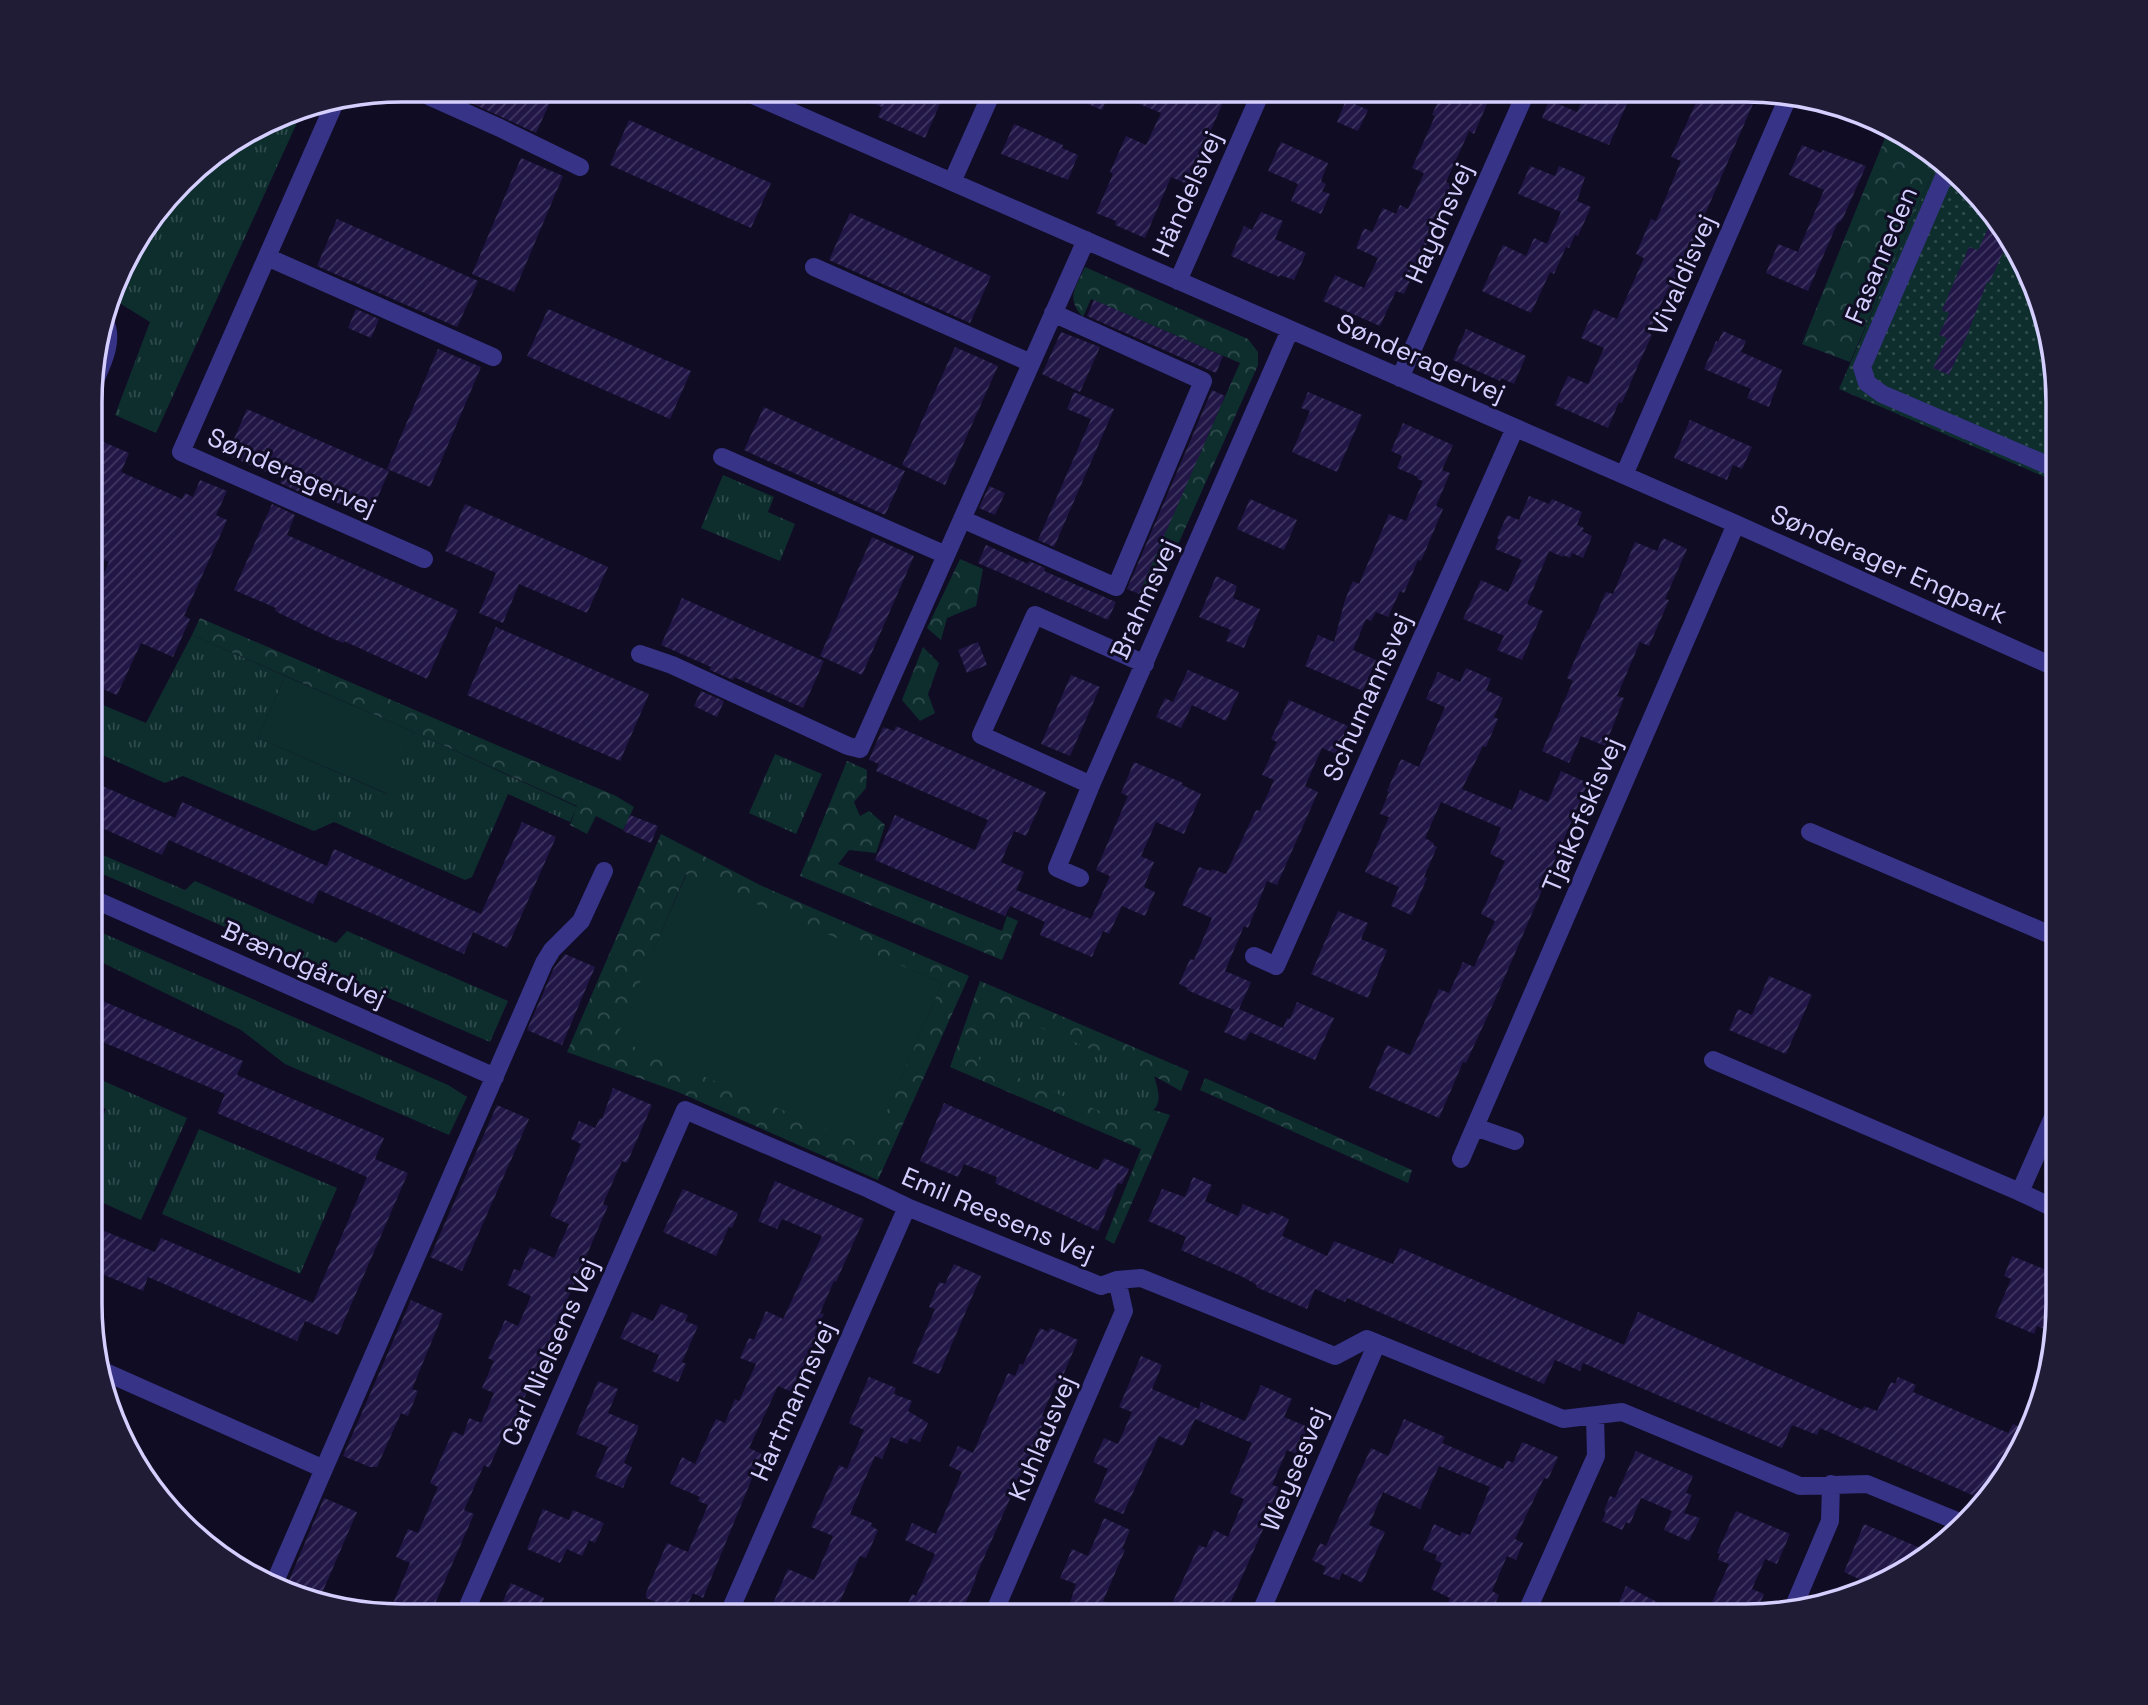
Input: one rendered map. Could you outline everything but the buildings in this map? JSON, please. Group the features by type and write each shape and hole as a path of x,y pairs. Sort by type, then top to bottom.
{"street":[{"path":"442,102 580,167"},
{"name":"Sønderagervej","path":"769,102 1736,524"},
{"path":"952,182 988,102"},
{"name":"Händelsvej","path":"1178,281 1257,102"},
{"name":"Haydnsvej","path":"1400,377 1522,102"},
{"name":"Vivaldisvej","path":"1624,475 1785,104"},
{"name":"Sønderagervej","path":"332,110 181,452 424,559"},
{"name":"Fasanreden","path":"1944,176 1862,367 1867,383 1882,394 2046,464"},
{"path":"640,654 672,665 848,746 860,749 1086,240"},
{"path":"267,257 493,358"},
{"path":"814,267 1031,363"},
{"path":"962,519 1116,587 1203,382 1053,313"},
{"name":"Brahmsvej","path":"1080,878 1057,868 1290,330"},
{"path":"105,357 109,335"},
{"name":"Schumannsvej","path":"1254,956 1276,965 1515,428"},
{"path":"722,457 946,555"},
{"name":"Sønderager Engpark","path":"1736,524 2046,663"},
{"name":"Tjaikofskisvej","path":"1461,1159 1736,524"},
{"path":"1091,785 981,735 986,723 1035,615 1145,664"},
{"path":"1810,832 2046,933"},
{"path":"277,1577 544,963 552,950 581,921 604,871"},
{"name":"Brændgårdvej","path":"102,903 495,1077"},
{"path":"1713,1060 2046,1204"},
{"name":"Emil Reesens Vej","path":"685,1110 907,1207 1101,1286 1116,1280 1141,1278 1335,1356 1367,1339 1377,1343"},
{"name":"Carl Nielsens Vej","path":"469,1604 685,1110"},
{"path":"1475,1127 1515,1141"},
{"path":"2020,1192 2046,1133"},
{"name":"Hartmannsvej","path":"733,1604 907,1207"},
{"name":"Kuhlausvej","path":"998,1604 1125,1311 1116,1280"},
{"path":"1377,1343 1563,1419 1622,1412 1800,1486 1867,1484 1954,1520"},
{"name":"Weysesvej","path":"1264,1604 1377,1343"},
{"path":"110,1374 324,1469"},
{"path":"1530,1604 1596,1456 1595,1416"},
{"path":"1797,1599 1830,1521 1831,1484"}],"green space":[{"path":"298,120 156,433 115,415 150,322 118,302 132,269 152,235 189,189 219,164 269,132"},
{"path":"1886,136 1935,169 1850,362 1802,344"},
{"path":"1935,169 1959,189 1996,235 2016,269 2031,305 2041,343 2046,382 2046,477 1839,389"},
{"path":"1085,267 1248,339 1258,352 1258,365 1152,603 1138,593 1240,363 1091,299 1083,317 1073,298"},
{"path":"723,475 774,497 768,512 795,524 780,561 701,528"},
{"path":"960,559 983,569 976,606 947,618 941,640 927,628"},
{"path":"200,618 616,796 634,807 623,830 596,816 587,834 570,825 577,806 192,635"},
{"path":"192,635 285,676 258,738 387,794 414,732 577,807 570,822 508,794 472,877 465,880 334,822 314,831 183,776 165,783 102,755 102,705 146,723"},
{"path":"923,647 939,663 928,694 935,713 920,721 902,700"},
{"path":"285,676 414,732 388,794 258,738"},
{"path":"775,754 822,774 796,834 749,813"},
{"path":"847,761 867,770 866,788 854,802 860,816 869,811 885,825 876,853 849,850 838,864 1002,931 1007,916 1018,921 1002,960 800,876"},
{"path":"661,834 762,886 969,976 878,1180 678,1092 567,1052","holes":["686,874 942,983 871,1148 616,1039"]},
{"path":"102,855 185,890 195,881 336,943 347,931 508,1001 490,1042 102,874"},
{"path":"687,873 942,983 871,1149 615,1039"},
{"path":"102,933 448,1085 467,1097 449,1135 285,1064 241,1030 102,962"},
{"path":"980,981 1189,1071 1181,1091 1154,1076 1133,1125 1154,1110 1170,1115 1114,1244 1105,1239 1141,1149 950,1067"},
{"path":"1001,1016 1027,1022 1154,1076 1158,1094 1157,1105 1134,1125 980,1062 974,1038"},
{"path":"1205,1078 1412,1170 1408,1183 1200,1090"},
{"path":"102,1080 187,1118 141,1220 102,1202 102,1118 106,1109 102,1107"},
{"path":"199,1129 337,1188 300,1274 162,1214"}]}
